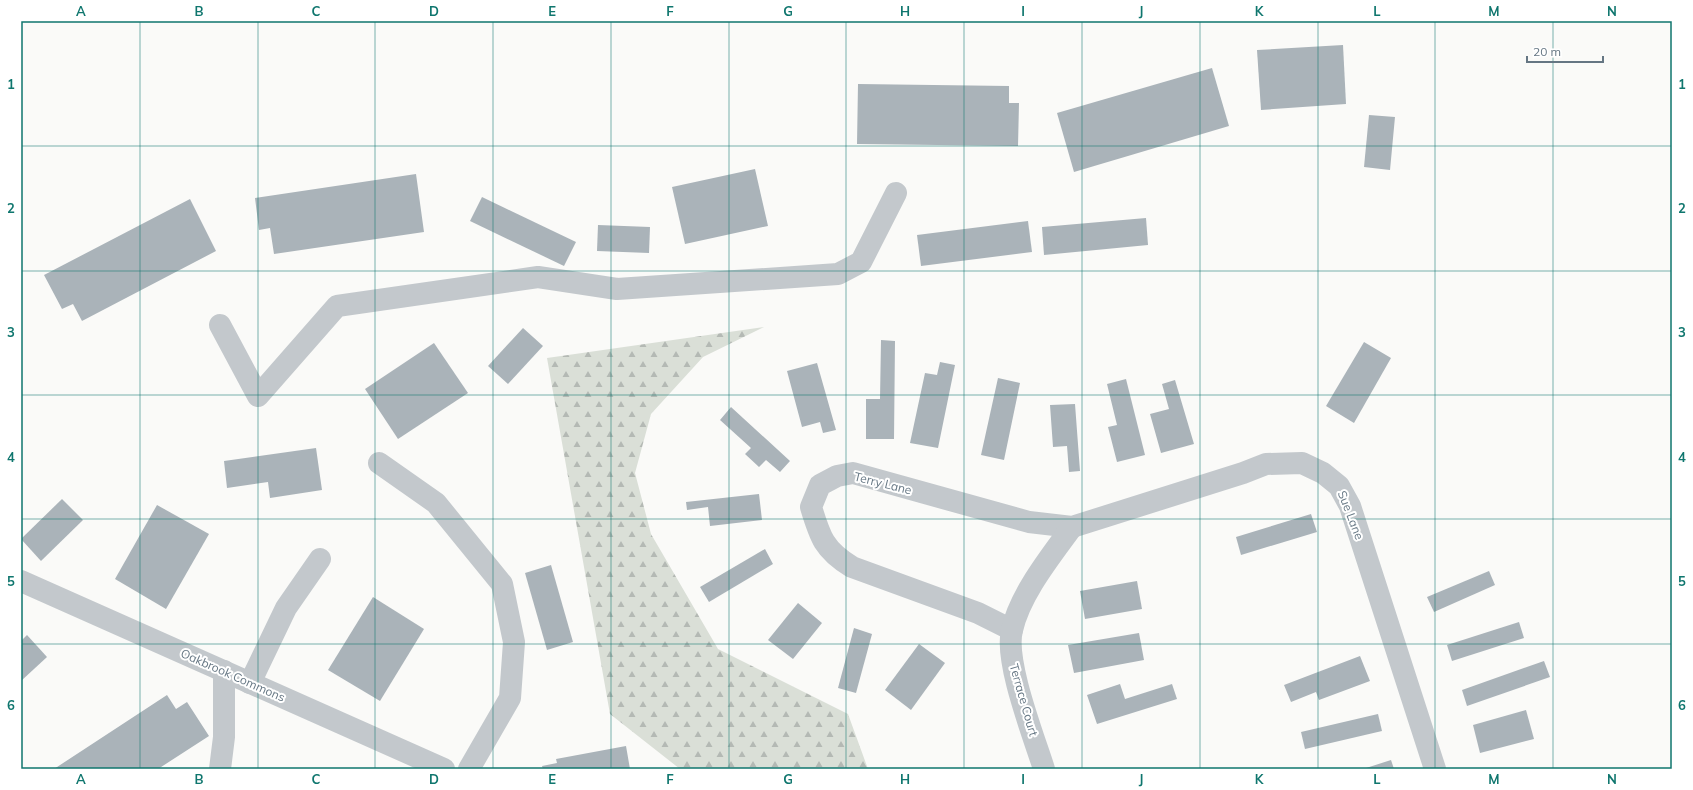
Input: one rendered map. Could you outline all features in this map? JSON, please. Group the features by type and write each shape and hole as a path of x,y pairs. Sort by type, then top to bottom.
{"street":[{"path":"220,325 258,396 337,306 538,277 617,289 838,274 861,262 896,193"},
{"path":"380,463 436,503 502,584 514,642 510,698 469,769"},
{"name":"Sue Lane","path":"1072,527 1243,473 1266,464 1302,463 1323,473 1340,486 1350,506 1435,769"},
{"name":"Terry Lane","path":"1012,630 978,613 852,567 838,558 820,537 811,507 820,485 837,476 853,474 1029,522 1072,527"},
{"name":"Terrace Court","path":"1044,769 1019,690 1011,653 1012,630 1020,608 1039,573 1072,527"},
{"path":"250,683 286,608 320,559"},
{"name":"Oakbrook Commons","path":"21,581 444,769"},
{"path":"220,769 224,737 224,671"}],"green space":[{"path":"764,327 703,357 651,414 635,473 651,534 718,649 848,714 868,769 680,769 610,714 547,358"}],"building":[{"path":"1343,45 1346,104 1261,110 1257,50"},
{"path":"1212,68 1229,126 1074,172 1057,113"},
{"path":"858,84 1009,86 1009,103 1019,103 1018,146 857,144"},
{"path":"1369,115 1395,117 1390,170 1364,167"},
{"path":"755,169 768,226 685,244 672,187"},
{"path":"416,174 424,232 274,254 270,228 259,230 255,198"},
{"path":"482,197 576,242 564,266 470,221"},
{"path":"190,199 216,251 82,321 73,304 62,309 44,275"},
{"path":"1146,218 1148,245 1044,255 1042,227"},
{"path":"1028,221 1032,252 921,266 917,235"},
{"path":"598,225 650,227 649,253 597,251"},
{"path":"523,328 543,346 508,384 488,366"},
{"path":"881,340 895,341 894,439 866,439 866,399 880,399"},
{"path":"1364,342 1391,358 1354,423 1326,406"},
{"path":"434,343 468,393 398,439 365,389"},
{"path":"940,362 955,365 938,448 910,443 925,373 937,375"},
{"path":"817,363 836,430 823,433 820,422 802,427 787,371"},
{"path":"998,378 1020,383 1004,460 981,455"},
{"path":"1126,379 1145,455 1117,462 1108,427 1117,425 1107,384"},
{"path":"1175,380 1194,444 1161,453 1150,414 1169,409 1162,384"},
{"path":"1075,404 1080,471 1069,472 1067,446 1053,447 1050,405"},
{"path":"731,407 790,461 780,472 766,460 759,467 745,454 751,448 720,420"},
{"path":"316,448 322,490 270,498 268,482 227,488 224,461"},
{"path":"759,494 762,520 710,526 708,507 687,510 686,502"},
{"path":"62,499 83,520 41,561 21,539"},
{"path":"157,505 209,534 166,609 115,579"},
{"path":"1311,514 1317,532 1241,555 1236,537"},
{"path":"765,549 773,564 709,602 700,587"},
{"path":"551,565 573,642 547,650 525,573"},
{"path":"1489,571 1495,585 1434,612 1427,597"},
{"path":"1137,581 1142,609 1085,619 1080,591"},
{"path":"373,597 424,629 380,701 328,670"},
{"path":"798,603 822,623 793,659 768,640"},
{"path":"1519,622 1524,638 1452,661 1447,645"},
{"path":"854,628 872,634 856,693 838,688"},
{"path":"1139,633 1144,660 1074,673 1068,645"},
{"path":"27,635 47,657 21,681 21,641"},
{"path":"919,644 945,663 911,710 885,690"},
{"path":"1360,656 1370,681 1319,700 1316,692 1291,702 1284,685"},
{"path":"1544,661 1550,677 1467,706 1462,690"},
{"path":"1120,684 1125,699 1172,684 1177,699 1097,724 1087,695"},
{"path":"167,695 176,709 187,702 209,736 158,769 54,769"},
{"path":"1526,710 1534,739 1480,753 1473,725"},
{"path":"1378,714 1382,731 1305,749 1301,732"},
{"path":"626,746 630,769 543,769 542,766 557,763 556,759"},
{"path":"1391,760 1394,769 1363,769"}]}
